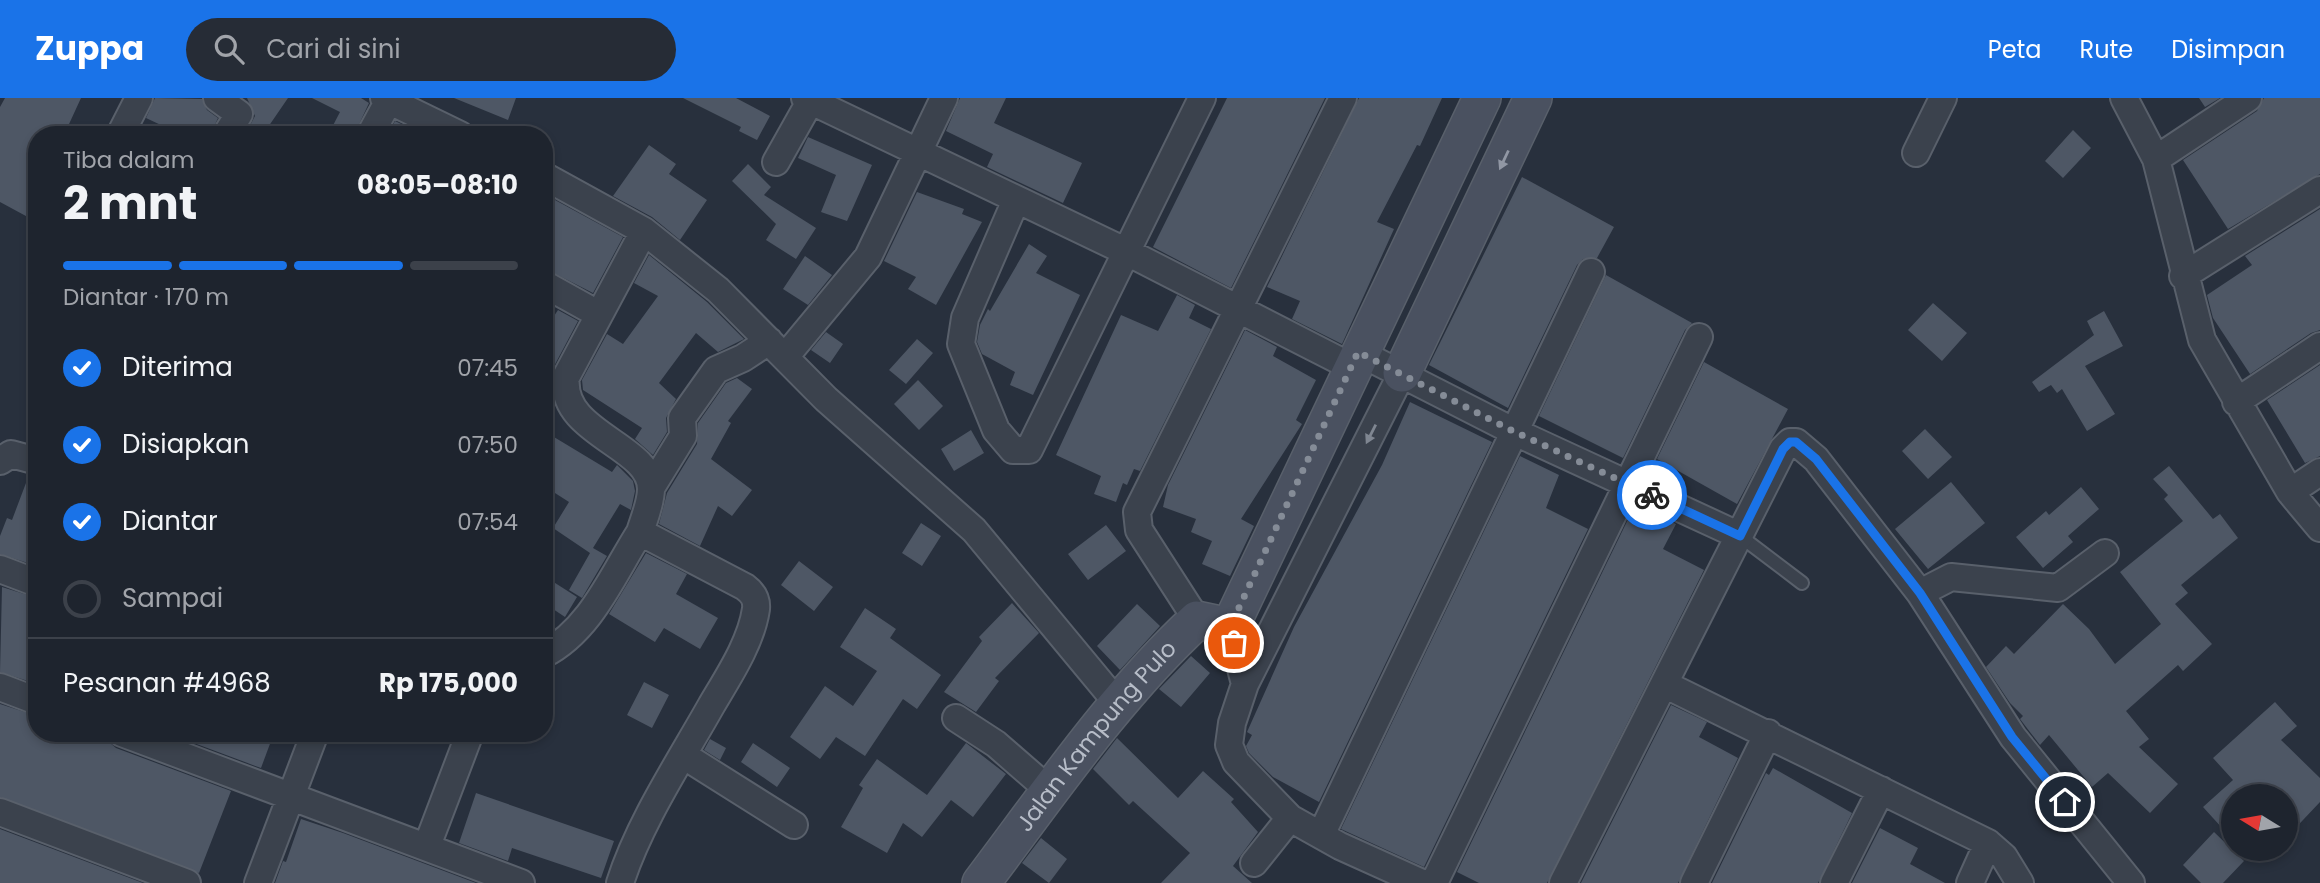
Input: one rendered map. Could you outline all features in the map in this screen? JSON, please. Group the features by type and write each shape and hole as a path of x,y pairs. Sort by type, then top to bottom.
{"street":[{"path":"125,126 139,98"},
{"path":"217,98 240,114 232,126"},
{"path":"553,650 562,645 584,622 640,532 651,488 683,436 682,418 716,370 743,358 777,349 868,257 944,98"},
{"path":"1016,200 965,318 960,338 996,430 1013,450 1029,450 1202,98"},
{"path":"1245,684 1214,624 1139,530 1137,512 1343,98"},
{"path":"1214,624 1355,360 1482,98"},
{"path":"1422,883 1290,818 1236,762 1229,744 1232,723 1245,684 1402,373 1533,98"},
{"path":"1916,153 1943,98"},
{"path":"2124,98 2156,159 2183,276 2202,340 2290,492 2320,528"},
{"path":"2156,159 2248,98"},
{"path":"374,126 387,99 442,126"},
{"path":"776,162 809,99 1239,307 1355,360 1402,373 1515,432 1740,536"},
{"path":"553,181 644,231 718,290 826,399 974,530 1119,705"},
{"path":"2183,276 2320,190"},
{"path":"644,231 566,377 564,392 573,411 638,463 648,475 651,488"},
{"path":"1321,835 1591,272"},
{"path":"553,289 598,314"},
{"path":"1434,883 1699,337"},
{"path":"2236,402 2320,346"},
{"path":"553,404 570,405"},
{"path":"1563,883 1783,449 1790,442 1796,442 1816,459 1920,593 2012,737 2131,883"},
{"path":"0,461 11,454 28,459"},
{"path":"2290,492 2320,472"},
{"path":"620,883 626,863 745,644 756,601 753,592 745,587 640,532"},
{"path":"1920,593 1951,577 2057,588 2105,553"},
{"path":"0,569 28,580"},
{"name":"Jalan Kampung Pulo","path":"981,883 1050,791 1165,650 1214,624"},
{"path":"1664,684 1988,843 2004,857 2020,883"},
{"path":"0,687 28,698"},
{"path":"956,718 996,744 1050,791"},
{"path":"1694,883 1768,733"},
{"path":"146,742 522,883"},
{"path":"258,883 311,742"},
{"path":"426,846 466,742"},
{"path":"683,755 794,825"},
{"path":"1834,883 1881,790"},
{"path":"0,812 187,883"},
{"path":"1254,863 1290,818"},
{"path":"1970,883 1988,843"}],"lane":[{"path":"1740,536 1802,583"}],"building":[{"path":"5,98 81,98 68,126 28,126 28,217 0,202 0,107"},
{"path":"155,98 202,99 207,110 218,118 214,126 163,126 146,118"},
{"path":"247,98 288,98 269,126 250,126 255,116"},
{"path":"312,98 361,98 369,103 358,126 333,126 340,112"},
{"path":"454,98 516,98 508,120"},
{"path":"683,98 736,98 770,116 757,140 739,131 741,127"},
{"path":"960,98 1006,98 994,123 1082,163 1063,203 987,167 993,154 946,131"},
{"path":"1227,98 1325,98 1231,288 1153,247"},
{"path":"1359,98 1442,98 1420,146 1417,145 1377,222 1394,229 1342,344 1292,319 1300,301 1267,287"},
{"path":"2199,98 2220,98 2205,107"},
{"path":"2264,98 2320,98 2320,174 2228,229 2183,160 2257,111"},
{"path":"395,121 405,126 392,126"},
{"path":"2073,130 2091,148 2063,178 2045,161"},
{"path":"808,137 872,165 847,221 821,212 836,175 798,158"},
{"path":"649,145 676,164 669,174 707,200 680,240 652,217 613,196"},
{"path":"748,164 771,187 764,195 816,228 796,259 766,240 776,224 732,181"},
{"path":"1522,177 1614,227 1597,258 1583,259 1577,265 1508,408 1429,365"},
{"path":"917,192 964,209 962,214 982,222 936,305 908,289 916,277 884,261"},
{"path":"553,199 623,237 593,293 553,273"},
{"path":"2320,209 2320,330 2311,333 2250,374 2213,318 2207,295 2252,265 2245,256"},
{"path":"1029,244 1047,256 1036,273 1080,295 1033,395 1010,385 1015,372 982,354 977,342 980,325 988,309 990,311"},
{"path":"649,255 707,302 744,339 718,352 696,333 659,383 676,399 666,418 667,432 653,455 635,439 642,428 583,390 582,380 607,334 623,344 658,296 634,283"},
{"path":"805,256 832,275 808,305 783,289"},
{"path":"1606,275 1692,323 1685,330 1623,458 1539,416"},
{"path":"1177,295 1195,305 1189,318 1211,329 1140,471 1134,469 1127,485 1123,483 1116,502 1094,494 1101,476 1056,455 1121,315 1158,331"},
{"path":"1933,303 1967,333 1942,361 1908,330"},
{"path":"558,310 578,321 553,368 553,318"},
{"path":"2104,311 2123,346 2085,366 2115,414 2087,431 2062,389 2057,393 2051,385 2039,392 2032,382 2094,335 2087,321"},
{"path":"1245,330 1277,347 1273,356 1316,380 1296,420 1302,424 1241,519 1254,526 1230,576 1202,564 1212,541 1191,532 1196,519 1163,507 1168,485"},
{"path":"826,332 843,344 830,363 811,350"},
{"path":"917,339 933,353 906,384 889,370"},
{"path":"1704,362 1788,409 1737,504 1657,459"},
{"path":"2320,365 2320,456 2305,463 2267,400"},
{"path":"737,378 752,389 728,421 731,423 711,459 752,490 732,516 718,506 700,546 659,524 667,493 697,444 698,423 726,383"},
{"path":"918,380 943,406 919,430 894,404"},
{"path":"1410,402 1492,442 1319,802 1273,777 1249,753 1246,746 1252,735 1247,732 1294,627 1382,465"},
{"path":"1925,429 1952,457 1928,479 1902,451"},
{"path":"971,430 984,453 954,471 941,449"},
{"path":"553,436 612,472 617,465 633,481 635,491 631,510 620,504 593,548 607,556 582,598 569,590 590,553 553,528 569,502 553,492"},
{"path":"1520,456 1559,475 1546,508 1588,529 1424,867 1341,829"},
{"path":"2169,466 2213,519 2220,514 2238,538 2181,585 2188,593 2175,604 2212,644 2183,671 2178,665 2126,711 2149,739 2139,747 2178,784 2150,813 2108,773 2092,787 2049,735 2040,745 2020,719 2023,716 2010,703 1986,667 2006,646 2014,654 2063,604 2089,629 2115,664 2161,624 2120,572 2183,521 2164,499 2168,495 2153,479"},
{"path":"28,478 28,563 0,554 0,536 7,518 12,520"},
{"path":"1951,482 1985,523 1928,569 1895,529"},
{"path":"2081,487 2099,509 2068,536 2073,542 2043,568 2016,537 2046,511 2049,515"},
{"path":"1635,505 1676,524 1663,549 1704,570 1547,883 1479,883 1457,872"},
{"path":"921,523 941,536 922,566 902,553"},
{"path":"1106,525 1126,551 1088,580 1068,554"},
{"path":"646,553 687,574 676,594 718,618 700,649 664,628 655,642 609,614"},
{"path":"799,561 833,587 814,611 781,585"},
{"path":"553,582 577,597 565,617 553,609"},
{"path":"2,587 28,595 28,681 0,672"},
{"path":"1012,603 1039,633 995,678 999,681 976,712 944,692 982,641 979,637"},
{"path":"1137,604 1160,626 1120,670 1097,646"},
{"path":"865,608 896,629 890,638 941,675 917,709 903,699 865,756 836,737 820,759 790,737 825,686 853,706 877,671 840,647"},
{"path":"1191,656 1210,673 1181,707 1159,689"},
{"path":"644,682 669,695 652,728 627,715"},
{"path":"2275,702 2297,726 2281,740 2320,778 2320,802 2298,825 2298,784 2229,784 2233,780 2213,758"},
{"path":"0,704 28,713 28,742 109,742 116,748 231,791 199,873 0,797"},
{"path":"1671,705 1707,722 1699,737 1738,758 1678,883 1581,883"},
{"path":"1117,738 1178,798 1203,771 1234,799 1231,802 1258,832 1233,866 1252,883 1161,883 1190,853 1133,801 1129,805 1093,769"},
{"path":"710,739 726,748 720,760 704,750"},
{"path":"191,742 271,742 261,768"},
{"path":"753,743 790,768 777,787 741,762"},
{"path":"966,743 1006,774 973,817 951,800 922,837 903,823 887,853 841,827 863,788 859,785 877,759 927,795"},
{"path":"1773,768 1852,813 1818,883 1712,883 1766,773 1769,775"},
{"path":"2221,791 2221,827 2203,807"},
{"path":"476,793 614,841 601,878 512,848 508,861 459,843"},
{"path":"301,819 476,883 275,883 283,861 286,862"},
{"path":"1880,828 1918,848 1910,864 1945,883 1852,883"},
{"path":"0,829 143,883 0,883"},
{"path":"2214,832 2221,839 2221,861 2244,861 2223,883 2201,883 2183,865"},
{"path":"1041,838 1067,859 1049,883 1022,863"}],"way so far":[{"path":"1234,643 1230,627 1358,352 1515,432 1652,495"}],"route":[{"path":"1652,495 1740,536 1783,449 1790,442 1796,442 1816,459 1920,593 2012,737 2065,802"}]}
